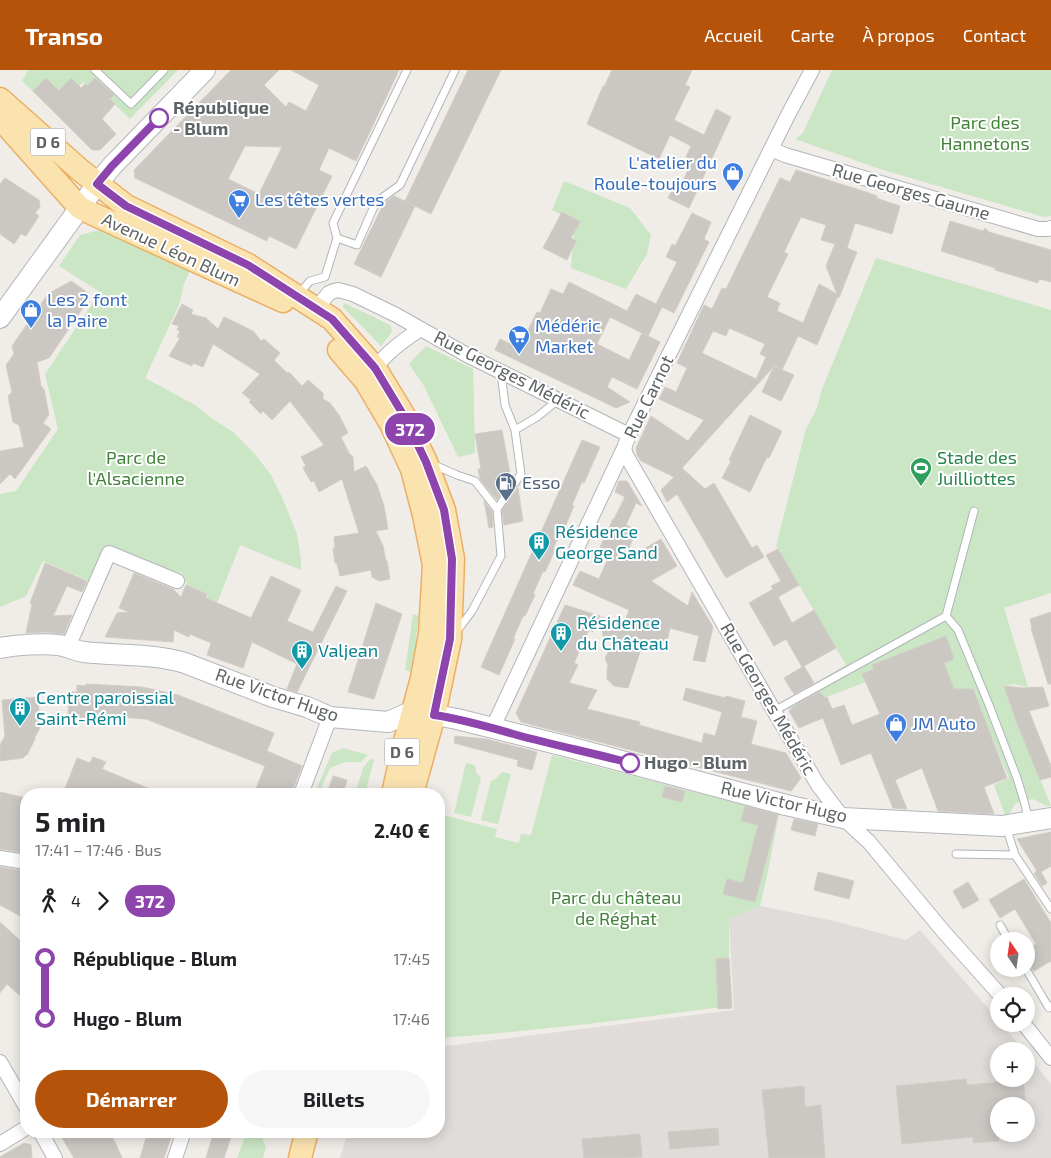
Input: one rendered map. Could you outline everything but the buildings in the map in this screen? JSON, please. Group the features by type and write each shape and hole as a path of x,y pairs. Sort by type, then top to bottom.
{"main road":[{"name":"D 6","path":"0,99 34,131 97,184"},
{"name":"D 6","path":"0,118 80,208"},
{"name":"Avenue Léon Blum","path":"97,184 126,206 248,265 288,291 323,301 332,319 370,374 404,416 426,462 444,510 452,559 450,639 424,713 413,788"},
{"name":"Avenue Léon Blum","path":"80,208 285,302 322,331 370,374 412,469 434,565 430,634 422,678 424,713 404,745 394,788"},
{"path":"300,1158 305,1138"}],"street":[{"path":"0,318 97,184 205,70"},
{"name":"Rue Carnot","path":"493,727 627,441 812,70"},
{"name":"Rue Georges Gaume","path":"771,149 785,155 1038,229 1051,228"},
{"name":"Rue Georges Médéric","path":"323,301 335,290 353,294 421,329 466,355 559,399 627,441 626,455 818,785 843,818 869,842 943,931 993,987"},
{"name":"Rue Georges Médéric","path":"370,374 383,357 421,329"},
{"path":"68,647 109,553 177,582"},
{"name":"Rue Victor Hugo","path":"0,648 57,645 82,652 156,656 172,659 273,697 308,707 330,717 388,722 424,713 457,718 786,805 843,818 1002,826 1051,818"},
{"path":"303,788 330,717"},
{"path":"0,858 20,861"},
{"path":"1030,1032 1051,1058"},
{"path":"0,1062 20,1097"},
{"path":"0,1144 20,1132"},
{"path":"44,1138 55,1158"},
{"path":"175,1158 182,1138"}],"lane":[{"path":"95,70 131,104 164,70"},
{"path":"288,291 303,289 310,281 325,277 337,238 333,223 408,70"},
{"path":"337,238 357,244 376,202 400,185 455,70"},
{"path":"496,509 521,474 515,430 505,405 501,372"},
{"path":"515,430 559,399"},
{"path":"426,462 475,481 496,509 501,556 472,612 450,639"},
{"path":"774,712 946,616 974,511"},
{"path":"946,616 958,630 990,705 1017,778 1029,822"},
{"path":"1008,825 1009,836 1015,855 1051,909"},
{"path":"956,854 1015,855"},
{"path":"1000,925 1004,932"},
{"path":"1031,978 1050,1009"}],"shaded area":[{"path":"760,906 834,921 906,940 920,930 990,1011 990,1032 1008,1032 1017,1042 990,1042 990,1087 1035,1087 1035,1064 1051,1084 1051,1158 340,1158 346,1138 445,1138 445,1046 734,1010 729,919"}],"green space":[{"path":"28,70 178,70 130,119 110,100 105,104 83,82 54,112 22,81"},
{"name":"Parc des Hannetons","path":"832,70 1051,70 1051,216 1044,217 880,169 795,139 803,133"},
{"path":"564,181 630,208 651,235 647,254 626,289 571,268 575,222 552,210"},
{"name":"Parc de l'Alsacienne","path":"104,229 190,271 184,284 179,305 145,378 195,405 233,432 254,453 271,475 297,534 301,570 240,545 217,603 207,598 208,594 187,585 182,573 134,559 107,546 100,554 89,581 43,561 26,596 0,607 0,494 16,491 58,429 45,374 100,292 59,266 80,235"},
{"name":"Stade des Juilliottes","path":"876,258 1051,310 1051,593 1004,608 1028,687 1013,684 1004,686 1051,806 1033,799 1016,803 1009,814 1005,815 994,785 1009,778 987,726 934,667 954,659 946,636 866,682 790,711 784,701 846,665 776,546 806,429 817,408 822,389"},
{"path":"344,303 391,326 392,332 381,346 343,307"},
{"path":"426,346 473,369 475,453 458,457 424,386 409,364"},
{"path":"413,614 419,616 416,637 421,641 415,673 405,670"},
{"path":"343,748 368,755 361,762 345,762 330,768 321,788 317,788 332,753"},
{"name":"Parc du château de Réghat","path":"552,755 779,814 760,906 729,919 729,1006 657,1016 445,1038 445,816 497,829 495,837 519,843 521,834 531,835"},
{"path":"371,758 374,760 367,788 357,788 363,768"},
{"path":"466,763 475,765 476,773 481,778 471,817 454,813"},
{"path":"502,772 511,774 498,824 481,820 491,781"},
{"path":"244,1138 262,1138 266,1147 263,1158 237,1158"}],"bus line":[{"name":"372","path":"159,118 97,184 126,206 248,265 332,319 375,368 404,416 426,462 444,510 452,559 450,639 434,715 457,718 630,763"}],"place":[{"name":"République - Blum","path":"159,118"},
{"name":"L'atelier du Roule-toujours","path":"733,192"},
{"name":"Les têtes vertes","path":"239,219"},
{"name":"Les 2 font la Paire","path":"31,329"},
{"name":"Médéric Market","path":"519,355"},
{"name":"Stade des Juilliottes","path":"921,487"},
{"name":"Esso","path":"506,502"},
{"name":"Résidence George Sand","path":"539,561"},
{"name":"Résidence du Château","path":"561,652"},
{"name":"Valjean","path":"302,670"},
{"name":"Centre paroissial Saint-Rémi","path":"20,727"},
{"name":"JM Auto","path":"896,743"},
{"name":"Hugo - Blum","path":"630,763"}]}
